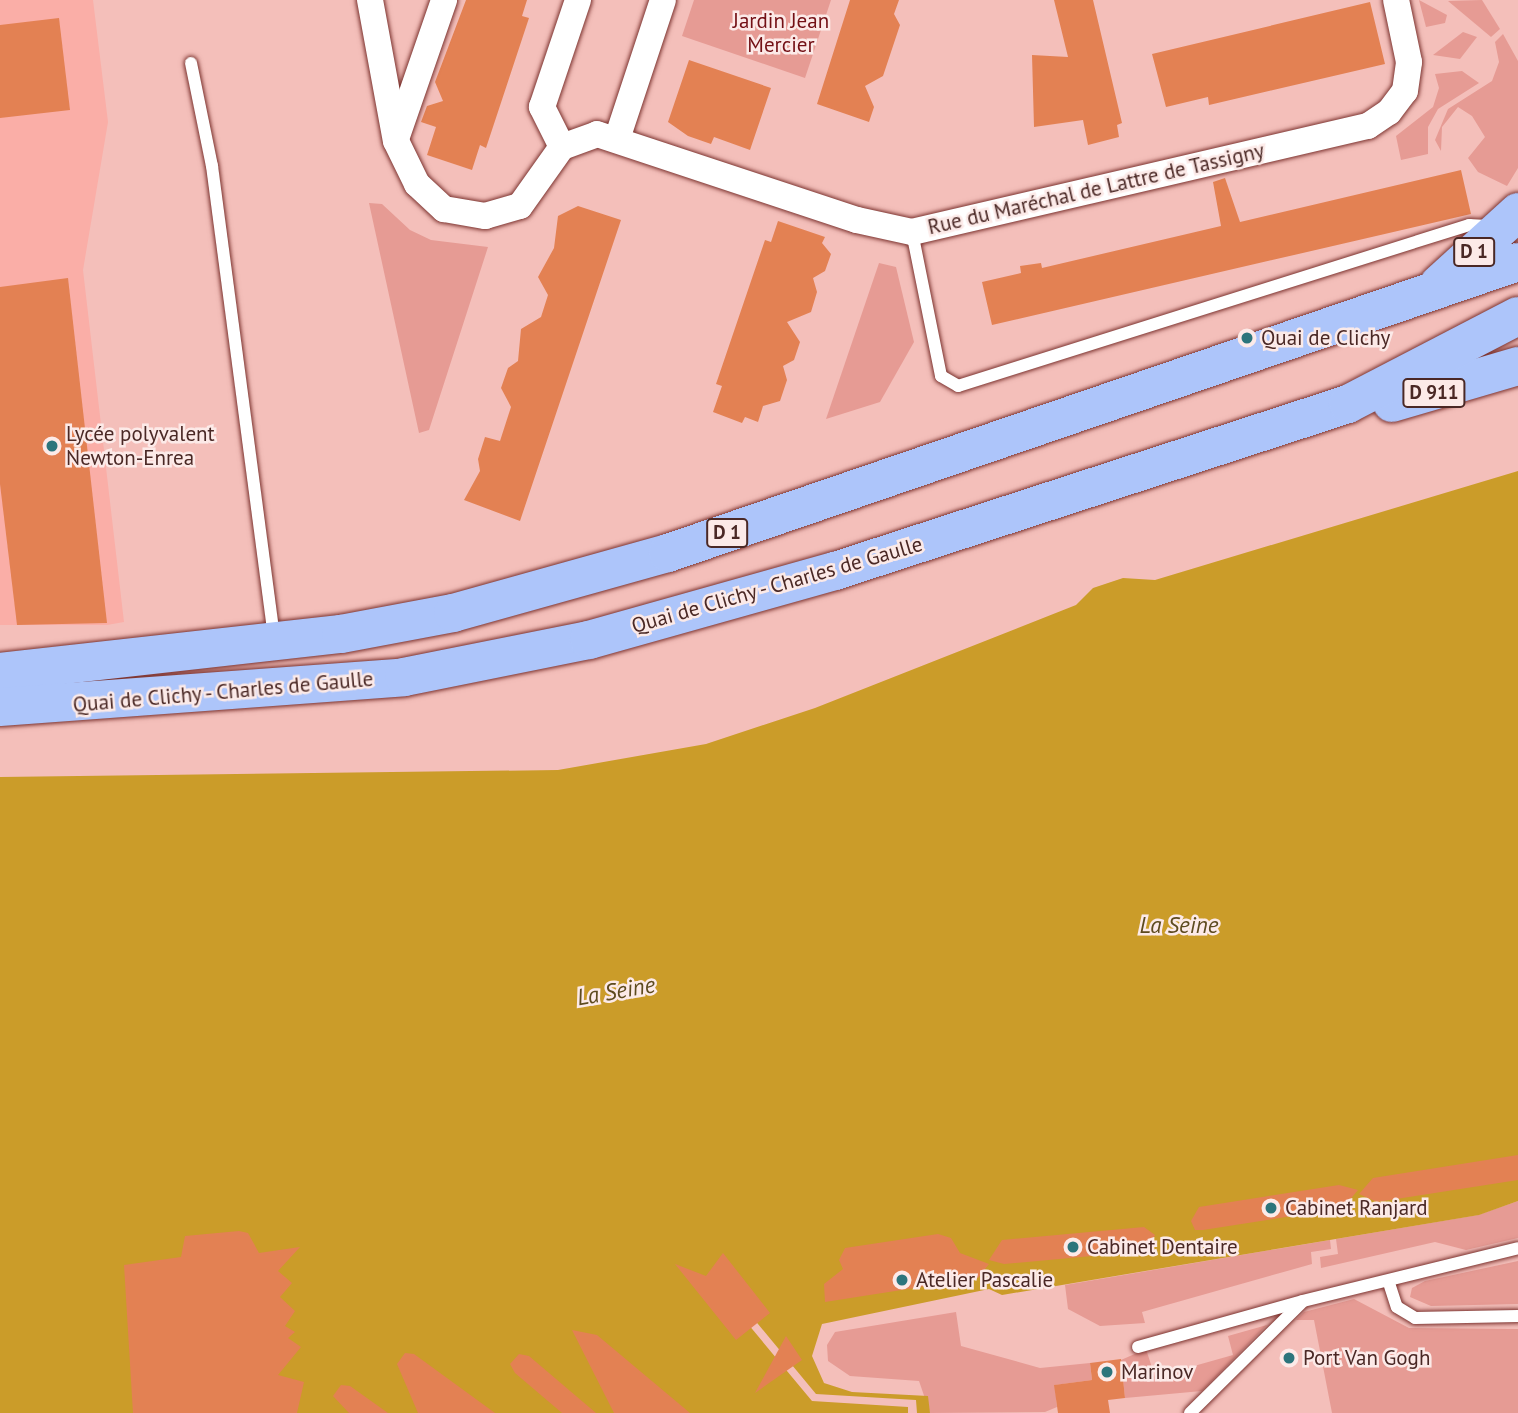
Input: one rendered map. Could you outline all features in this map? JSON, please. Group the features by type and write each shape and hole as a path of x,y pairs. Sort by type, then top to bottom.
{"main road":[{"name":"D 1","path":"1430,292 1518,212"},
{"name":"Quai de Clichy - Charles de Gaulle","path":"0,672 275,642 453,613 668,553 1518,262"},
{"name":"Quai de Clichy - Charles de Gaulle","path":"0,707 391,679 589,640 835,571 1348,404 1518,316"},
{"name":"D 911","path":"1348,404 1401,403 1518,366"}],"street":[{"path":"370,0 396,141 417,184 444,209 485,216 520,206 562,147 542,107 578,0"},
{"path":"396,141 444,0"},
{"path":"617,139 663,0"},
{"name":"Rue du Maréchal de Lattre de Tassigny","path":"562,147 597,134 857,220 912,232 1368,125 1389,112 1405,91 1409,62 1396,0"}],"lane":[{"path":"191,64 212,166 275,642"},
{"path":"912,232 941,376 958,386 1469,225 1486,224 1490,237"},
{"path":"1138,1347 1303,1301 1389,1283 1518,1248"},
{"path":"1389,1283 1397,1307 1415,1318 1518,1316"},
{"path":"1191,1413 1303,1301"}],"shaded area":[{"name":"Lycée polyvalent Newton-Enrea","path":"0,0 93,0 108,122 83,270 124,622 107,625 0,625"}],"green space":[{"name":"Jardin Jean Mercier","path":"694,0 831,0 805,78 682,36"},
{"path":"1419,0 1447,15 1445,23 1426,27"},
{"path":"1482,0 1500,29 1491,37 1448,1"},
{"path":"1463,32 1477,37 1460,59 1433,55"},
{"path":"1503,34 1518,61 1518,168 1507,186 1478,172 1468,158 1485,137 1472,116 1458,107 1442,127 1441,151 1435,140 1448,109 1492,81 1499,62 1495,42"},
{"path":"1462,71 1479,83 1438,109 1428,127 1428,154 1401,160 1396,136 1433,107 1439,88 1435,74"},
{"path":"369,203 382,204 410,230 431,240 488,247 429,430 419,433"},
{"path":"879,263 896,267 914,342 880,402 826,419"},
{"path":"1518,1201 1518,1238 1466,1250 1435,1242 1321,1268 1320,1257 1338,1254 1336,1239 1478,1215"},
{"path":"1330,1240 1331,1249 1311,1252 1312,1264 1142,1312 1145,1323 1100,1326 1068,1309 1065,1285"},
{"path":"1518,1261 1518,1304 1431,1306 1410,1297 1412,1288 1425,1281"},
{"path":"1354,1299 1409,1328 1518,1329 1518,1413 1332,1413 1314,1320 1296,1320 1304,1312"},
{"path":"956,1312 961,1346 1040,1368 1090,1363 1092,1380 1055,1385 1057,1407 1045,1412 930,1413 919,1381 850,1376 828,1361 827,1345 835,1332"},
{"path":"1267,1325 1202,1391 1125,1398 1121,1360 1146,1349 1155,1377 1233,1355 1228,1336"}],"water":[{"name":"La Seine","path":"1518,471 1518,1201 1479,1215 1002,1295 989,1289 822,1324 812,1356 824,1383 852,1392 928,1396 930,1413 0,1413 0,777 558,770 706,744 815,708 1076,605 1093,588 1123,578 1155,580"}],"pier":[{"path":"719,1277 816,1394 916,1400 917,1413 908,1413 908,1407 812,1401 713,1282"}],"building":[{"path":"466,0 527,0 522,16 529,18 486,148 480,145 472,170 427,155 436,127 421,122 427,106 443,101 435,82"},
{"path":"850,0 899,0 894,14 900,25 883,76 865,86 874,107 869,122 817,104"},
{"path":"1054,0 1093,0 1122,123 1117,125 1119,137 1088,145 1083,120 1034,127 1032,55 1068,57"},
{"path":"1370,2 1385,64 1209,105 1208,97 1166,107 1152,54"},
{"path":"59,18 70,110 0,118 0,25"},
{"path":"689,60 771,88 750,150 714,137 711,144 688,136 668,122"},
{"path":"1461,170 1471,214 992,325 982,282 1021,273 1020,266 1041,263 1042,268 1221,226 1213,182 1225,178 1240,222"},
{"path":"578,206 621,220 520,521 464,500 480,471 478,459 485,437 500,441 511,407 501,388 508,368 518,361 521,329 541,317 548,295 538,277 554,248 558,216"},
{"path":"778,221 825,237 822,243 831,254 825,271 813,278 817,292 811,312 787,322 800,342 794,360 783,366 787,380 780,401 763,406 758,422 745,417 742,423 713,412 722,386 716,384 765,240 771,242"},
{"path":"68,278 107,623 17,625 0,484 0,287"},
{"path":"1518,1155 1518,1180 1377,1202 1359,1194 1373,1178"},
{"name":"Cabinet Ranjard","path":"1339,1185 1358,1190 1343,1208 1203,1230 1195,1230 1191,1221 1199,1207"},
{"name":"Cabinet Dentaire","path":"1144,1227 1155,1235 1146,1251 1004,1264 989,1260 1002,1240"},
{"path":"239,1231 248,1233 259,1253 300,1247 278,1271 292,1283 280,1297 295,1311 285,1326 295,1332 288,1338 301,1347 278,1375 304,1382 297,1413 133,1413 124,1265 181,1257 185,1236"},
{"path":"938,1234 951,1238 960,1253 989,1264 978,1278 825,1302 824,1284 843,1269 839,1260 845,1248"},
{"path":"723,1253 770,1313 736,1340 675,1264 706,1276"},
{"path":"572,1330 597,1335 690,1413 614,1413"},
{"path":"786,1336 802,1360 755,1393"},
{"path":"405,1353 414,1354 495,1413 418,1413 397,1364"},
{"path":"519,1354 529,1356 596,1413 562,1413 515,1373 510,1364"},
{"path":"1121,1359 1125,1398 1108,1400 1110,1413 1058,1413 1054,1385 1092,1380 1090,1363"},
{"path":"341,1385 350,1386 388,1413 349,1413 333,1396"}],"place":[{"name":"Quai de Clichy","path":"1247,338"},
{"name":"Lycée polyvalent Newton-Enrea","path":"52,446"},
{"name":"Cabinet Ranjard","path":"1271,1208"},
{"name":"Cabinet Dentaire","path":"1073,1247"},
{"name":"Atelier Pascalie","path":"902,1280"},
{"name":"Port Van Gogh","path":"1289,1358"},
{"name":"Marinov","path":"1107,1372"}]}
